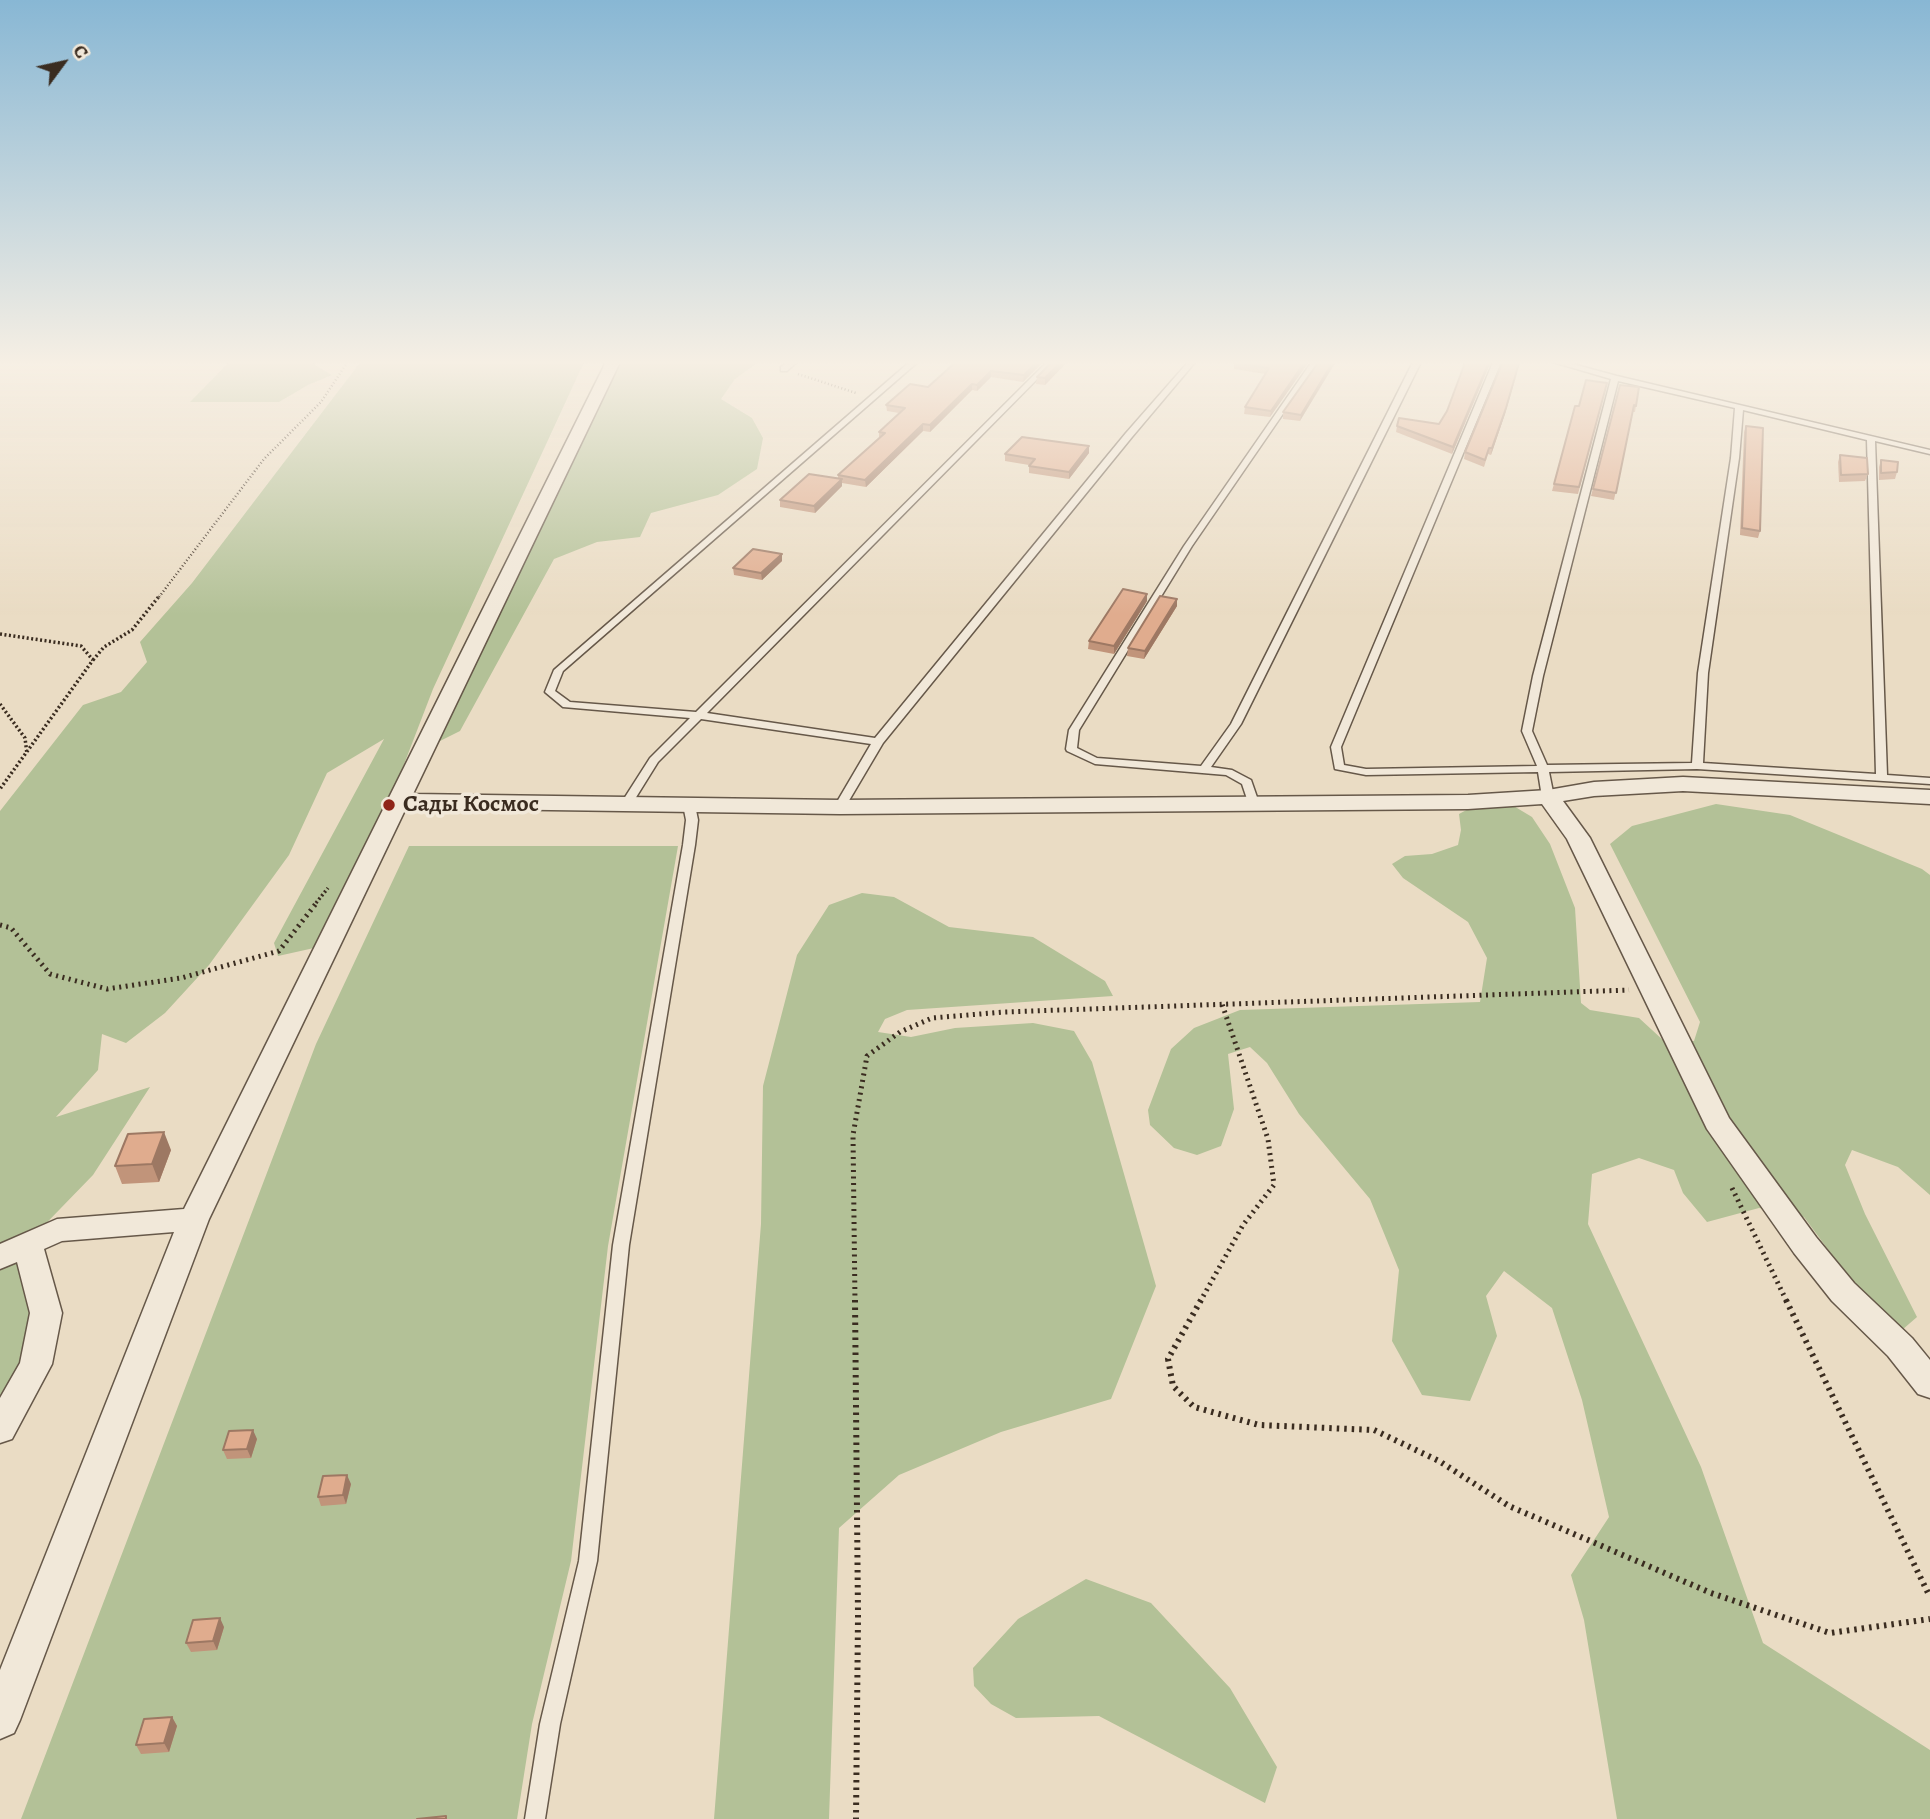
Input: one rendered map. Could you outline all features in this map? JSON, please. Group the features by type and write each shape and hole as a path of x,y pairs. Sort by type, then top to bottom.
{"street":[{"path":"0,1720 194,1219 573,445"},
{"path":"399,801 840,807 1468,802 1548,797 1594,789 1683,785 1930,797"},
{"path":"1548,797 1578,838 1717,1122 1805,1245 1843,1292 1900,1348 1930,1384"},
{"path":"0,1429 36,1364 46,1313 13,1250 57,1230 194,1219"}],"lane":[{"path":"819,445 559,670 550,692 567,705 697,715 878,742"},
{"path":"626,805 654,760 968,445"},
{"path":"840,807 878,742 1121,445"},
{"path":"1253,803 1247,782 1228,772 1095,761 1071,749 1074,730 1188,546 1258,445"},
{"path":"1205,768 1236,724 1376,445"},
{"path":"1462,445 1336,747 1339,767 1366,772 1697,766 1930,781"},
{"path":"1548,797 1543,768 1527,732 1538,676 1598,445"},
{"path":"1697,766 1703,673 1736,445"},
{"path":"1871,445 1882,779"},
{"path":"1900,445 1930,452"},
{"path":"535,1819 550,1724 588,1561 621,1245 689,845 692,820 689,806"}],"path":[{"path":"0,789 93,660 104,647 132,630 145,615 264,459 278,445"},
{"path":"0,634 81,646 93,660"},
{"path":"0,704 25,738 27,754"},
{"path":"0,925 11,928 50,974 107,989 181,978 279,951 333,882"},
{"path":"856,1819 858,1602 853,1135 867,1056 900,1031 932,1018 1004,1012 1654,989"},
{"path":"1222,1004 1269,1139 1273,1185 1242,1225 1168,1359 1173,1386 1194,1407 1259,1425 1374,1430 1439,1461 1509,1506 1542,1521 1711,1593 1830,1633 1930,1619"},
{"path":"1731,1186 1930,1597"}],"green space":[{"path":"297,445 546,445 433,689 386,811 314,948 278,956 274,943 384,739 327,773 289,855 209,965 165,1013 126,1043 102,1034 98,1070 56,1117 150,1087 93,1175 27,1243 46,1313 0,1429 0,811 83,705 121,692 147,662 140,642 192,583"},
{"path":"575,445 762,445 757,469 718,495 651,513 640,537 597,542 554,559 460,731 430,746"},
{"path":"1716,804 1790,815 1922,869 1930,875 1930,1195 1898,1167 1852,1150 1845,1165 1865,1214 1917,1317 1902,1330 1872,1309 1804,1217 1759,1208 1707,1222 1683,1193 1674,1170 1639,1158 1592,1174 1588,1224 1701,1467 1763,1643 1930,1750 1930,1819 1617,1819 1584,1620 1571,1575 1609,1517 1582,1400 1552,1308 1504,1271 1486,1296 1497,1336 1470,1401 1422,1395 1392,1341 1399,1270 1370,1199 1299,1114 1267,1063 1250,1047 1228,1054 1234,1109 1221,1146 1197,1155 1174,1148 1150,1125 1148,1110 1171,1049 1194,1028 1240,1010 1480,1002 1487,958 1468,922 1403,878 1392,864 1405,856 1432,854 1458,845 1461,830 1459,814 1472,807 1512,805 1532,817 1550,844 1575,908 1581,1003 1590,1010 1639,1018 1664,1041 1694,1041 1700,1022 1610,844 1632,826"},
{"path":"409,846 678,846 608,1246 571,1561 532,1724 517,1819 21,1819 316,1044"},
{"path":"862,893 894,897 949,927 1033,937 1105,981 1113,996 907,1010 885,1019 878,1032 911,1037 955,1028 1033,1023 1074,1031 1092,1062 1156,1286 1111,1399 1001,1432 899,1475 839,1528 829,1819 714,1819 761,1224 763,1086 797,955 829,905"},
{"path":"1086,1579 1151,1603 1230,1688 1277,1767 1265,1803 1099,1716 1016,1718 991,1704 974,1686 973,1668 1018,1619"}],"building":[{"path":"872,445 901,445 865,480 838,475"},
{"path":"1014,445 1089,446 1069,472 1029,466 1035,459 1005,454"},
{"path":"1468,445 1493,445 1489,448 1485,460 1465,452"},
{"path":"1565,445 1590,445 1579,487 1554,484"},
{"path":"1604,445 1626,445 1616,493 1593,489"},
{"path":"1745,445 1763,445 1760,531 1742,528"},
{"path":"1840,455 1867,458 1868,474 1841,475"},
{"path":"1881,460 1898,462 1897,472 1881,473"},
{"path":"809,474 842,479 814,506 780,500"},
{"path":"753,549 782,554 761,573 733,568"},
{"path":"1123,589 1147,594 1114,646 1089,641"},
{"path":"1160,596 1177,599 1145,651 1128,648"},
{"path":"164,1132 152,1164 115,1166 128,1134"},
{"path":"253,1430 247,1449 223,1450 229,1431"},
{"path":"347,1475 343,1495 318,1497 323,1476"},
{"path":"220,1618 213,1641 186,1643 193,1620"},
{"path":"172,1717 164,1743 136,1745 144,1719"},
{"path":"446,1816 446,1819 417,1819"}],"place":[{"name":"Сады Космос","path":"389,805"}]}
